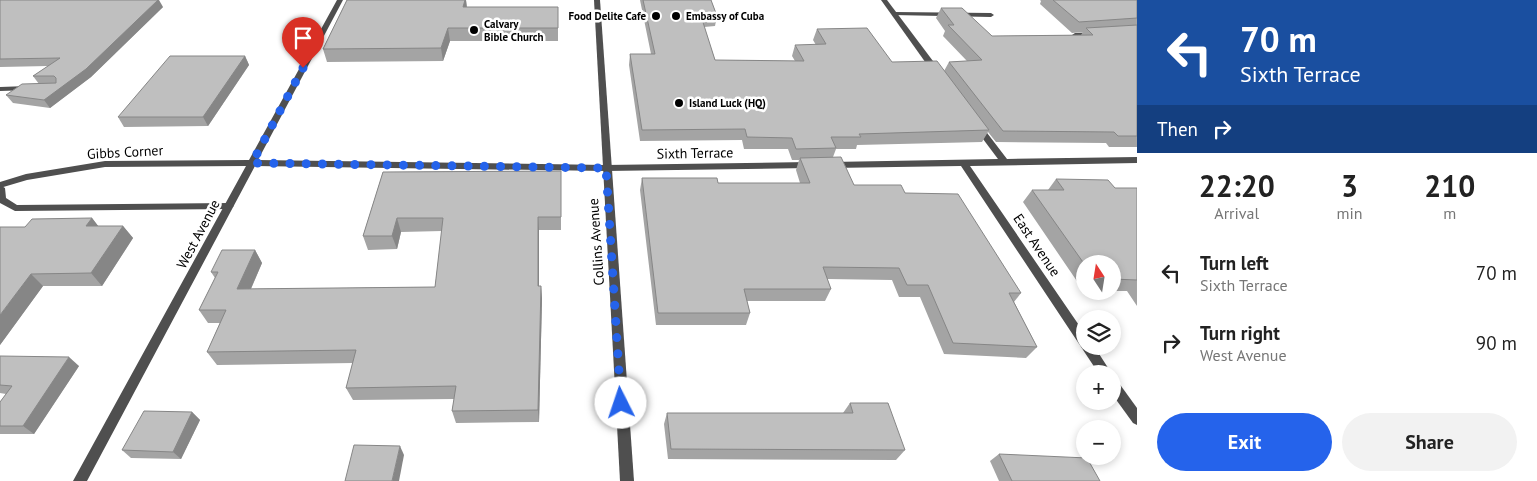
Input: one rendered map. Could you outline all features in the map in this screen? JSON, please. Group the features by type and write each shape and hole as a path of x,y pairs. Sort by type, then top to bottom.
{"street":[{"name":"West Avenue","path":"80,481 340,0"},
{"name":"Collins Avenue","path":"597,0 626,481"},
{"path":"884,0 941,77"},
{"path":"895,14 991,15"},
{"path":"1075,35 1102,33"},
{"path":"0,88 38,88"},
{"path":"975,123 1004,162"},
{"path":"824,165 1137,160"},
{"name":"Sixth Terrace","path":"252,163 606,168 814,165"},
{"name":"Gibbs Corner","path":"0,186 26,177 105,164 252,163"},
{"name":"East Avenue","path":"964,163 1076,330"},
{"path":"0,186 2,200 15,208 229,206"},
{"path":"1121,396 1137,420"}],"building":[{"path":"0,0 158,0 86,69 44,100 6,95 22,84 56,83 54,76 33,76 60,58 0,59"},
{"path":"347,0 465,0 463,7 558,7 558,28 448,28 441,48 323,49"},
{"path":"643,0 711,0 717,16 701,16 715,60 804,61 795,45 826,44 817,29 867,28 892,62 937,61 989,130 859,134 861,137 831,137 836,148 796,149 792,138 747,137 745,129 642,130 630,54 655,54"},
{"path":"1053,0 1137,0 1137,18 1079,22"},
{"path":"941,8 962,8 992,36 1093,35 1086,28 1137,25 1137,136 1118,136 1114,132 1003,131 949,62 982,60 948,25 954,25"},
{"path":"170,56 245,56 203,117 118,117"},
{"path":"841,157 854,185 901,185 905,193 958,194 1021,293 1009,293 1037,347 953,343 928,285 907,285 899,268 823,267 831,289 744,289 750,313 658,313 642,178 717,178 718,183 810,183 800,158"},
{"path":"561,171 561,217 538,217 538,286 541,286 538,410 452,411 456,386 346,388 356,350 207,352 226,310 199,310 218,272 211,272 222,250 255,250 237,289 435,287 443,218 397,218 392,236 363,236 383,172"},
{"path":"1056,179 1108,180 1115,188 1137,188 1137,280 1121,279 1121,255 1078,255 1032,190 1064,190"},
{"path":"92,218 86,226 123,226 91,273 31,274 0,315 0,227 25,227 32,219"},
{"path":"0,356 69,357 23,426 0,426 0,402 12,386 0,385"},
{"path":"850,403 888,403 905,450 671,449 667,413 853,413"},
{"path":"144,411 192,412 173,452 122,450"},
{"path":"354,445 400,446 392,481 345,481"},
{"path":"999,454 1076,458 1076,465 1091,465 1100,481 1012,481"}],"place":[{"name":"Food Delite Cafe","path":"656,16"},
{"name":"Embassy of Cuba","path":"676,16"},
{"name":"Calvary Bible Church","path":"474,30"},
{"name":"Island Luck (HQ)","path":"679,103"}],"route":[{"path":"303,68 252,163 606,168 621,403"}]}
